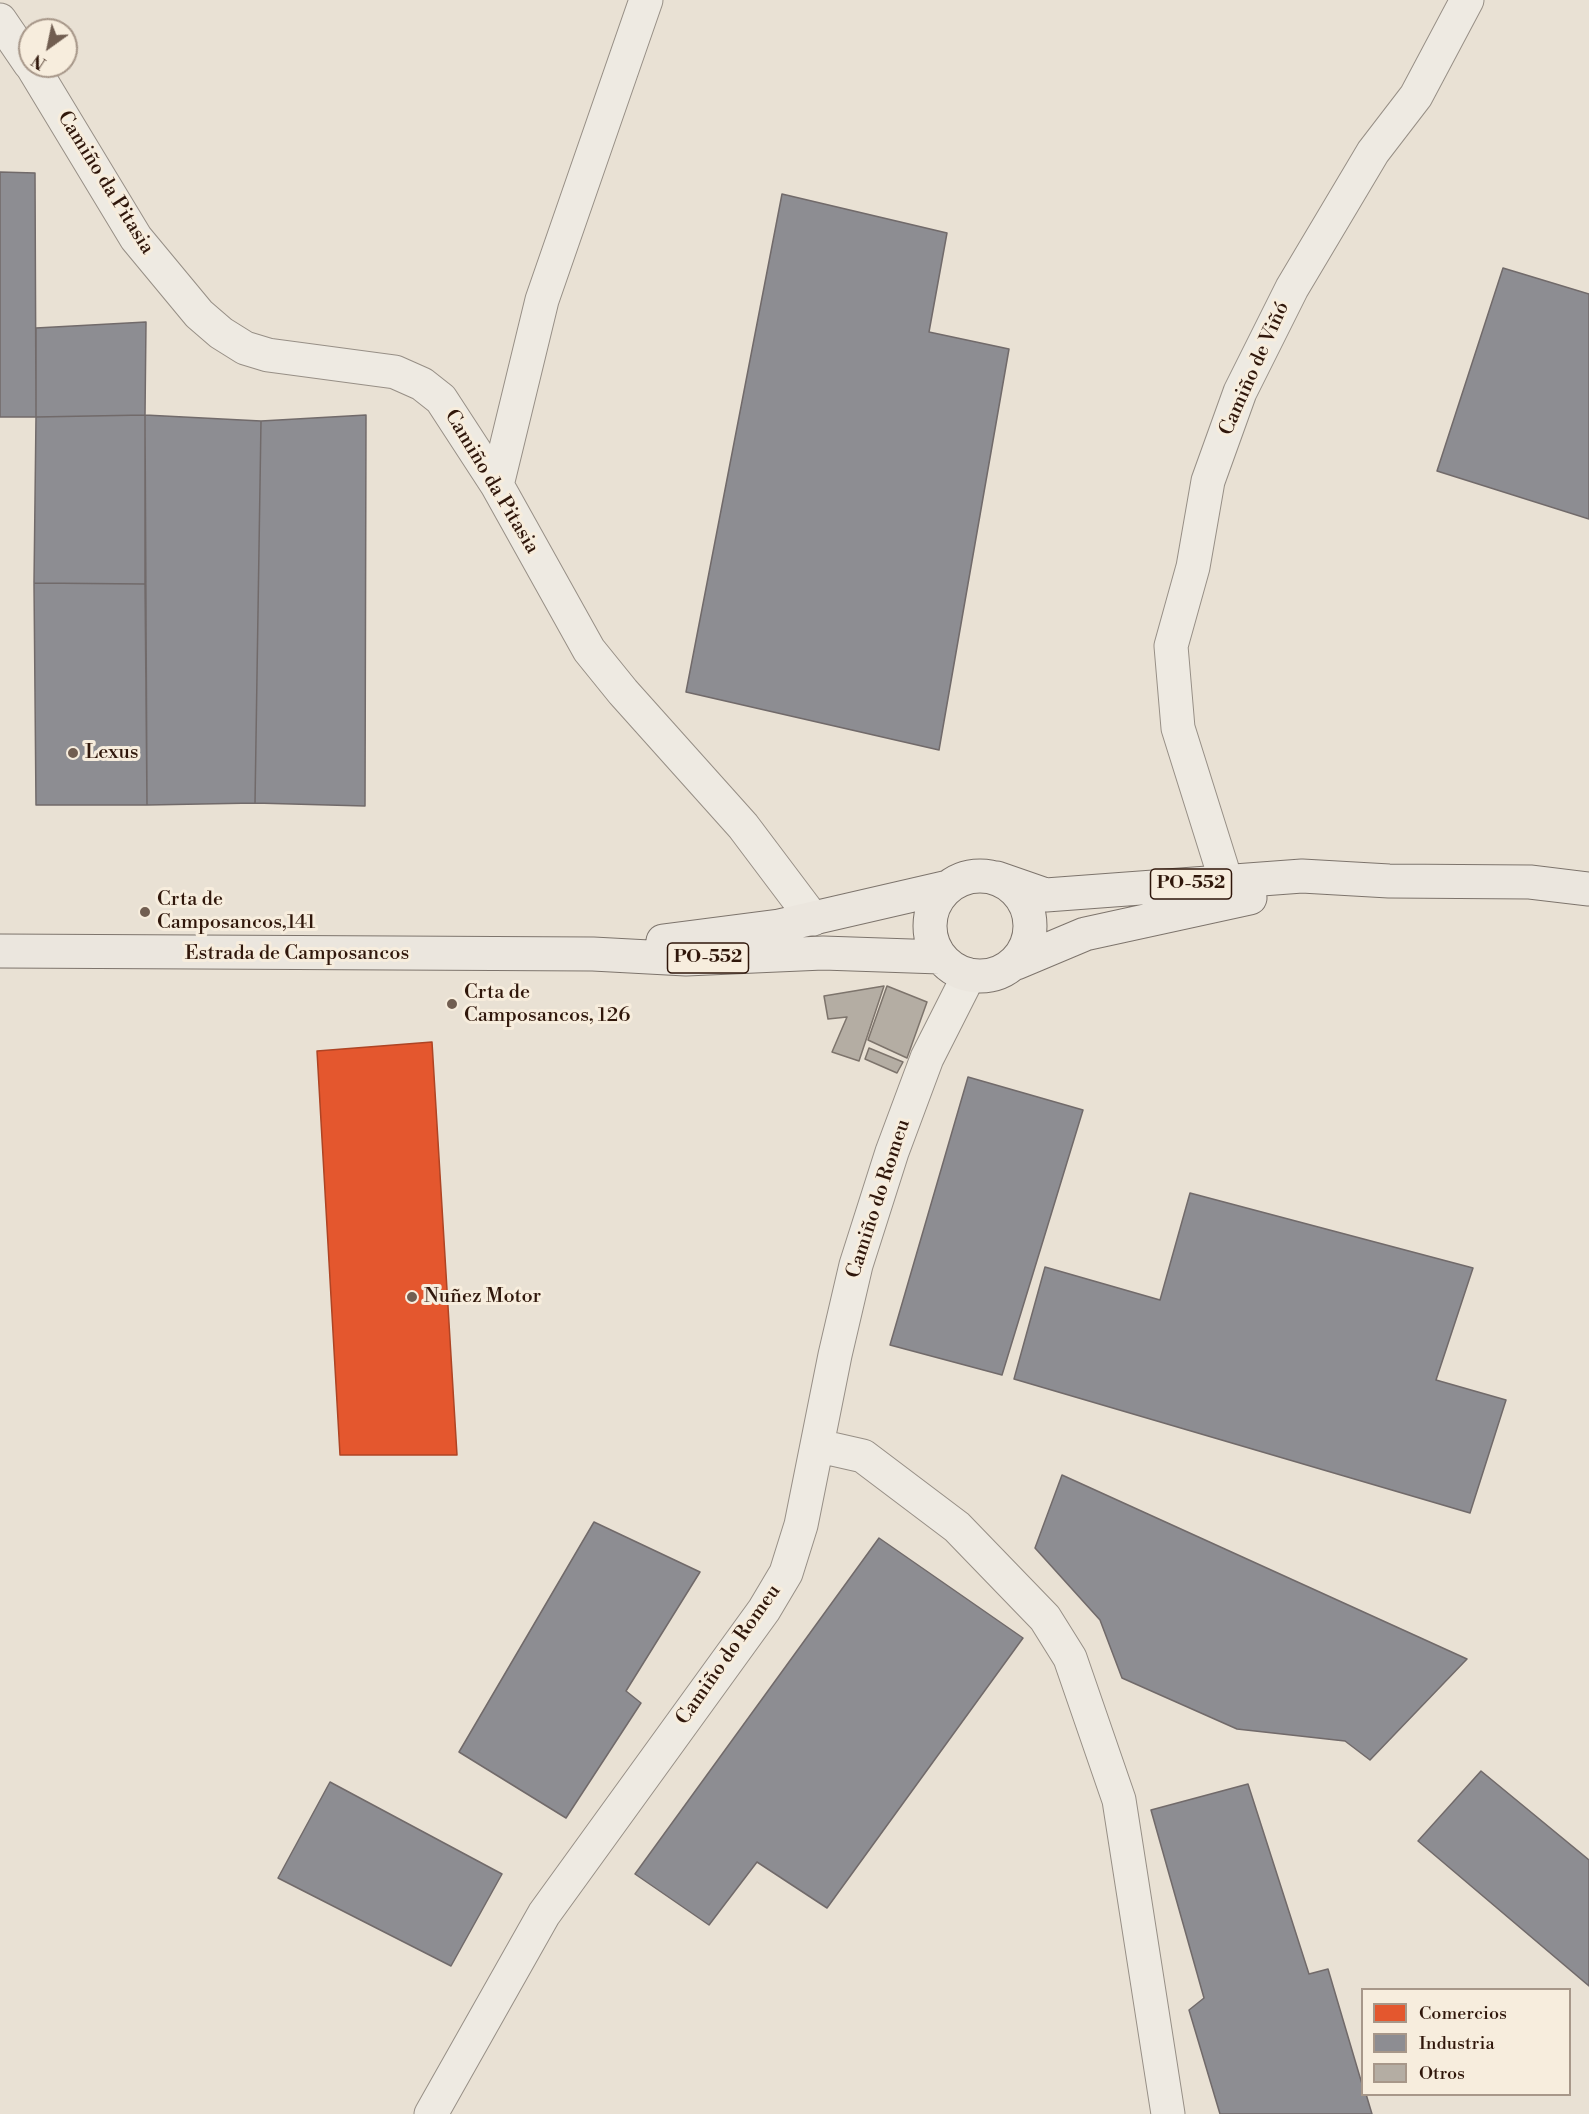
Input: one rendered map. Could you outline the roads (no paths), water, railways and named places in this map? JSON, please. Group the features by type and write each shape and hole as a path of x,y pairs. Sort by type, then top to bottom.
{"main road":[{"name":"Estrada de Camposancos","path":"593,954 804,907 948,887 963,879 980,875 997,878 1046,895 1302,876 1389,881 1530,882 1589,889"},
{"path":"997,878 1012,887 1023,899 1030,915 1031,933 1026,949 1016,963"},
{"name":"Estrada de Camposancos","path":"969,975 986,977 1001,972 1016,963 1085,934 1231,900 1389,881"},
{"path":"948,887 938,899 931,913 930,928 933,943 940,957 953,968 969,975"},
{"name":"Estrada de Camposancos","path":"0,951 593,954 686,959 823,952 940,957"}],"street":[{"path":"497,484 542,300 646,0"},
{"name":"Camiño de Viñó","path":"1226,881 1178,728 1171,646 1193,567 1208,481 1240,392 1292,288 1373,152 1416,96 1467,0"},
{"name":"Camiño da Pitasia","path":"0,20 18,46"},
{"name":"Camiño da Pitasia","path":"39,78 136,238 199,314 221,333 245,348 294,360 395,372 422,384 441,399 497,484 590,650 623,692 743,826 804,907"},
{"name":"Camiño do Romeu","path":"431,2114 544,1914 775,1591 786,1572 801,1525 819,1446 835,1355 856,1265 892,1152 927,1058 969,975"},
{"path":"819,1446 863,1456 957,1527 1045,1618 1070,1658 1119,1800 1168,2114"}],"place":[{"name":"Lexus","path":"73,753"},
{"name":"Crta de Camposancos,141","path":"145,912"},
{"name":"Crta de Camposancos, 126","path":"452,1004"},
{"name":"Nuñez Motor","path":"412,1297"}]}
